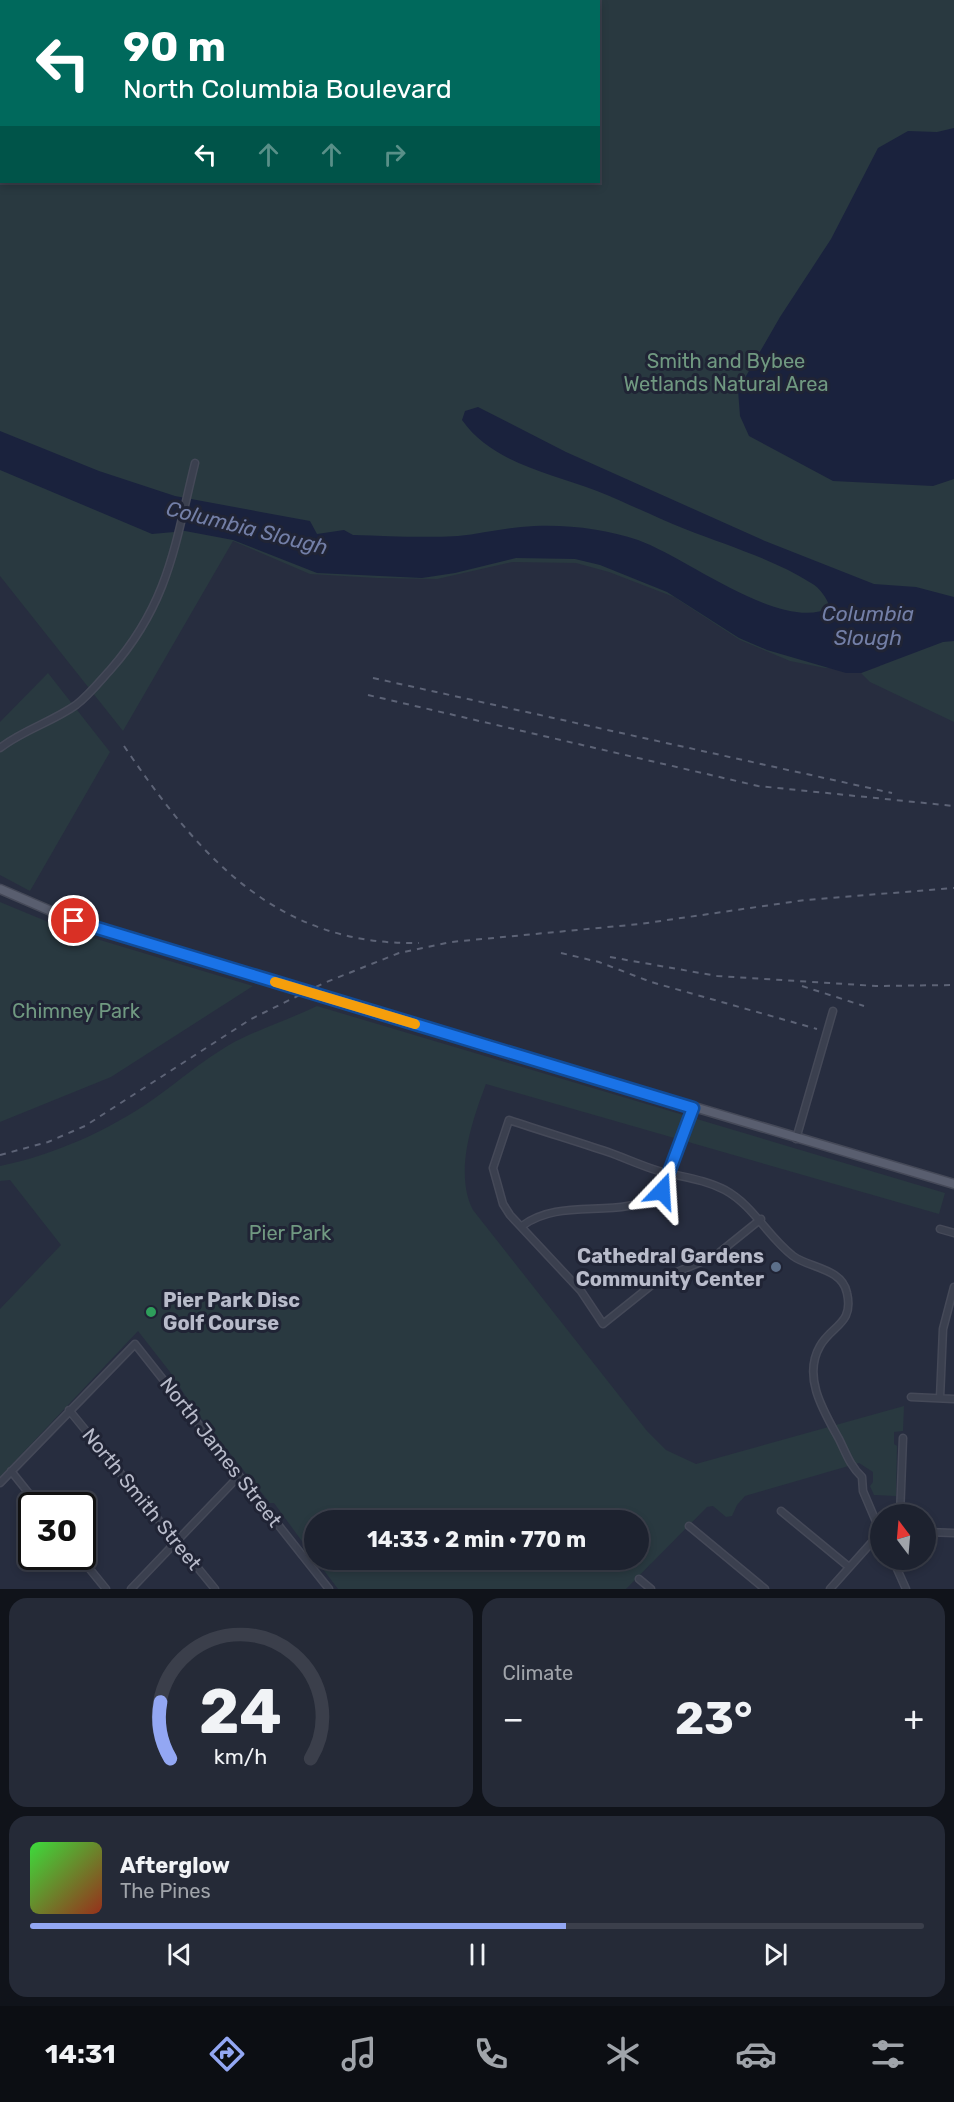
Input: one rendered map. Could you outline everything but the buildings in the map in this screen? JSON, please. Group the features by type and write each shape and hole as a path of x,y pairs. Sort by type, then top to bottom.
{"main road":[{"path":"0,889 56,915 796,1139 954,1184"}],"street":[{"path":"0,748 15,736 73,707 103,679 144,627 160,596 171,562 195,463"},
{"path":"796,1139 833,1011"},
{"path":"522,1226 533,1220 574,1209 623,1208 655,1197 662,1191 693,1108"},
{"path":"761,1220 715,1256 658,1280 603,1324 581,1291 507,1211 494,1171 508,1120 668,1173 690,1177 724,1190 761,1220 794,1257 828,1271 846,1289 848,1303 845,1320 820,1346 813,1370 823,1412 853,1469 862,1477 863,1491 870,1508"},
{"path":"940,1229 954,1233"},
{"path":"940,1398 943,1329 951,1306 954,1287"},
{"name":"North James Street","path":"69,1410 135,1344 329,1589"},
{"path":"911,1397 954,1399"},
{"path":"0,1483 69,1410"},
{"name":"North Smith Street","path":"69,1410 215,1589"},
{"path":"900,1504 903,1438"},
{"path":"11,1471 28,1492"},
{"path":"131,1589 239,1476"},
{"path":"781,1511 849,1567"},
{"path":"688,1526 765,1589"},
{"path":"936,1532 954,1533"},
{"path":"830,1589 870,1543"},
{"path":"91,1570 106,1589"},
{"path":"897,1570 906,1589"},
{"path":"639,1579 651,1589"}],"green space":[{"name":"Smith and Bybee Wetlands Natural Area","path":"600,0 954,0 954,722 870,682 861,673 880,666 825,668 790,661 740,640 674,597 609,572 576,563 512,562 437,579 310,574 233,541 123,731 0,576 0,183 600,183"},
{"path":"48,673 110,752 30,891 0,875 0,722"},
{"name":"Chimney Park","path":"0,902 70,931 253,986 111,1077 0,1122"},
{"name":"Pier Park","path":"317,1006 945,1193 939,1214 486,1084 475,1114 467,1147 465,1180 473,1210 647,1431 666,1450 696,1464 904,1406 903,1431 894,1432 894,1444 897,1446 896,1496 874,1495 870,1486 873,1482 873,1472 859,1463 745,1496 737,1505 732,1516 726,1517 713,1506 707,1507 649,1566 649,1510 304,1510 304,1544 274,1503 270,1503 194,1409 170,1372 138,1331 0,1477 0,1309 61,1245 10,1180 0,1181 0,1166 61,1148 100,1131 138,1110 229,1045"},
{"name":"Pier Park","path":"324,1570 645,1570 626,1589 338,1589"}],"water":[{"path":"954,128 954,479 933,486 833,481 749,436 740,416 738,390 780,317 831,239 878,148 908,131 937,132"},
{"name":"Columbia Slough","path":"478,407 566,452 765,541 874,584 916,587 954,597 954,641 943,642 861,673 846,673 767,650 739,638 667,592 600,565 575,559 516,558 455,573 422,578 317,573 233,540 185,531 152,534 0,470 0,431 99,471 175,496 310,521 317,534 344,530 353,535 432,537 536,526 565,526 596,530 638,540 659,549 760,602 786,610 809,613 830,608 825,597 817,588 782,567 597,491 506,457 474,435 462,420 465,411"}],"railway":[{"path":"373,678 892,793"},
{"path":"368,695 758,786 954,806"},
{"path":"124,746 181,823 212,857 246,887 282,911 323,929 368,940 419,943"},
{"path":"0,1155 48,1142 85,1126 251,1019 324,983 399,953 451,942 640,924 805,900 954,888"},
{"path":"561,953 599,962 651,982 817,1029"},
{"path":"610,957 717,976 876,986 954,985"},
{"path":"802,986 864,1006"}],"slow traffic":[{"path":"275,982 415,1024"}],"place":[{"name":"Cathedral Gardens Community Center","path":"776,1267"},
{"name":"Pier Park Disc Golf Course","path":"151,1312"}],"route":[{"path":"74,921 693,1108 662,1191"}]}
